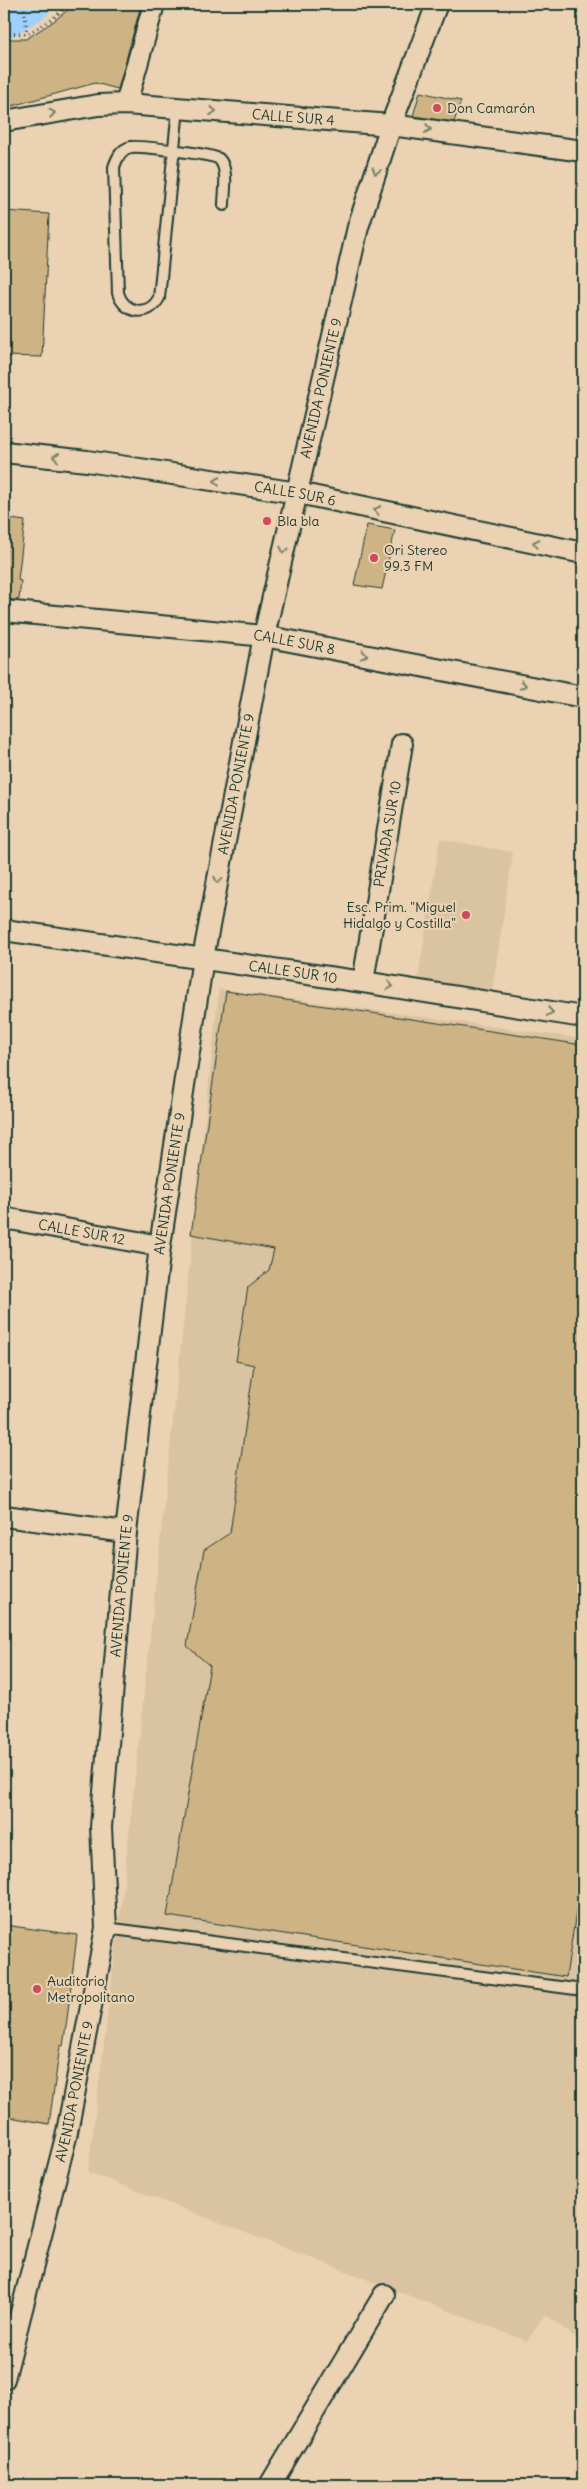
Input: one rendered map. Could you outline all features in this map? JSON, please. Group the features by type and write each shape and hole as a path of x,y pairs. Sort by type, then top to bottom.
{"street":[{"path":"126,104 154,4"},
{"name":"AVENIDA PONIENTE 9","path":"4,2379 7,2356 66,2137 106,1928 100,1827 126,1532 160,1246 203,958 264,636 358,227 392,124 436,4"},
{"name":"CALLE SUR 4","path":"4,121 98,105 126,104 392,124 583,151"},
{"name":"CALLE SUR 6","path":"4,452 87,461 298,493 583,553"},
{"name":"CALLE SUR 8","path":"4,611 264,636 583,697"},
{"name":"PRIVADA SUR 10","path":"363,982 402,744"},
{"name":"CALLE SUR 10","path":"4,930 363,982 583,1017"},
{"name":"CALLE SUR 12","path":"4,1218 160,1246"},
{"path":"4,1516 126,1532"},
{"path":"270,2485 384,2296"}],"lane":[{"path":"178,108 174,150 159,298 155,306 148,310 128,309 121,303 118,293 114,167 118,155 130,147 174,150 212,156 219,159 225,168 224,205"},
{"path":"106,1928 583,1990"}],"path":[{"path":"4,10 12,4"},
{"path":"24,4 26,33"},
{"path":"4,33 26,33 51,20 70,4"}],"shaded area":[{"name":"Esc. Prim. \"Miguel Hidalgo y Costilla\"","path":"440,839 513,852 492,991 418,979"},
{"path":"219,989 583,1039 583,2344 545,2314 527,2341 88,2172 123,1890"}],"building":[{"path":"75,4 100,4 140,9 118,89 95,83 4,108 4,39 26,39 54,21"},
{"name":"Don Camarón","path":"420,92 461,101 454,122 413,116"},
{"path":"4,211 49,214 42,357 4,356"},
{"path":"4,518 25,521 18,580 21,581 19,599 15,600 4,599"},
{"name":"Ori Stereo 99.3 FM","path":"367,525 395,530 382,589 354,585"},
{"path":"226,991 583,1045 583,1867 566,1977 167,1916 210,1666 187,1646 204,1550 230,1533 254,1365 236,1361 248,1287 269,1270 274,1249 191,1234"},
{"path":"4,1925 77,1935 63,2046 60,2046 49,2124 4,2116"}],"waterway":[{"path":"4,21 33,4"}],"place":[{"name":"Don Camarón","path":"437,108"},
{"name":"Bla bla","path":"267,521"},
{"name":"Ori Stereo 99.3 FM","path":"374,558"},
{"name":"Esc. Prim. \"Miguel Hidalgo y Costilla\"","path":"466,915"},
{"name":"Auditorio Metropolitano","path":"37,1989"}]}
